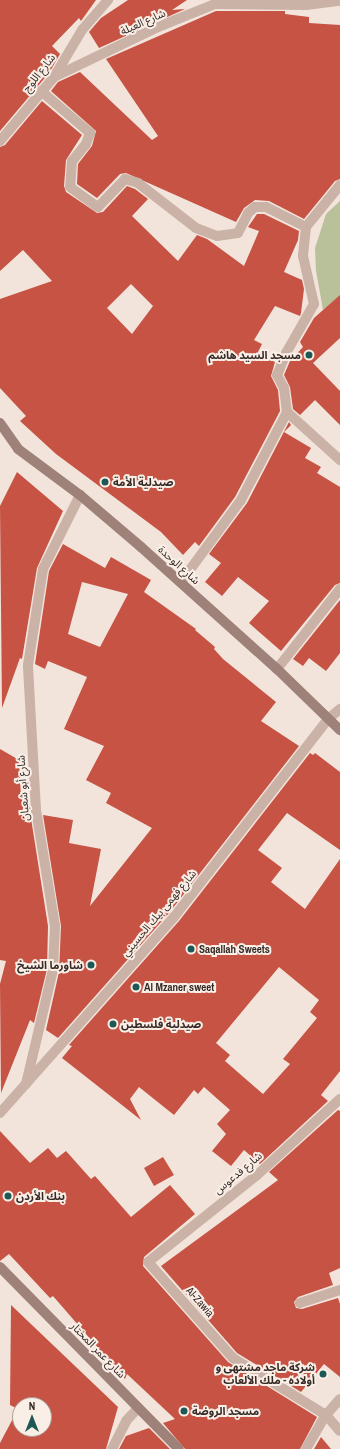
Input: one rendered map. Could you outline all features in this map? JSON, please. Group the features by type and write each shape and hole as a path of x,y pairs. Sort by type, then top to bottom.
{"main road":[{"name":"شارع الوحدة","path":"0,423 18,449 80,495 181,582 277,669 340,730"},
{"name":"شارع عمر المختار","path":"0,1267 180,1449"}],"street":[{"name":"شارع اللوح","path":"0,141 54,77 82,30 108,0"},
{"name":"شارع العيلة","path":"54,77 158,27 215,4 306,5 340,1"},
{"path":"41,91 90,133 86,144 72,161 70,187 98,207 125,179 138,184 196,228 217,236 238,233 248,213 255,207 266,207 306,227"},
{"path":"181,582 241,500 287,412 284,388 277,374 286,353 314,304 303,256 306,227 340,185"},
{"path":"287,412 340,460"},
{"name":"شارع أبو شعبان","path":"26,1084 53,970 55,926 36,810 28,665 43,569 80,495"},
{"path":"277,669 340,589"},
{"name":"شارع فهمى بيك الحسيني","path":"0,1113 174,917 328,720 340,709"},
{"name":"شارع فدعوس","path":"148,1262 257,1174 340,1099"},
{"name":"Al-Zawia","path":"148,1262 233,1358 326,1415 340,1432"},
{"path":"300,1303 340,1290"},
{"path":"306,1449 326,1415 340,1399"},
{"path":"112,1449 126,1421 138,1408"}],"green space":[{"path":"340,201 340,296 323,310 316,271 315,248 326,214"}],"building":[{"path":"0,0 96,0 81,21 79,18 52,46 60,54 49,73 0,131"},
{"path":"128,0 187,0 172,10 185,9 99,48 89,32 101,18"},
{"path":"216,11 285,11 285,14 309,17 309,23 340,25 340,179 335,181 304,219 269,201 255,200 244,208 236,222 126,173 120,174 97,198 77,184 78,164 92,146 96,131 51,91 58,82 80,72 152,140 158,136 106,59"},
{"path":"42,101 82,135 66,160 64,186 66,192 97,213 103,212 127,186 135,189 148,199 132,216 178,261 197,235 207,239 244,266 259,231 248,227 257,214 264,214 299,231 298,240 284,272 302,280 304,289 300,316 275,306 254,340 262,344 257,354 275,362 271,376 278,390 280,411 235,497 199,546 195,542 183,555 161,532 56,454 20,421 26,416 0,388 0,299 52,281 23,250 0,271 0,147 5,145","holes":["131,284 153,306 132,334 107,308"]},
{"name":"مسجد السيد هاشم","path":"340,295 340,338 313,363 340,391 340,425 315,400 300,415 293,409 290,387 284,375 290,361 303,347 300,342 314,318"},
{"path":"289,422 291,425 284,432 311,448 305,458 321,467 317,473 340,487 340,583 335,585 281,651 249,623 269,601 238,577 222,596 205,582 221,563 209,554 247,503"},
{"path":"17,472 63,511 37,568 22,659 20,658 2,708 0,506"},
{"path":"63,544 105,568 111,557 151,580 144,592 196,629 195,630 215,647 214,649 223,659 276,702 261,721 299,746 169,913 58,1038 46,1030 59,972 61,926 43,815 73,820 69,843 101,849 90,906 152,828 106,803 111,793 86,780 104,746 64,729 87,677 48,661 45,669 35,664 49,571","holes":["82,582 128,594 100,647 68,634"]},
{"path":"340,600 340,653 326,671 309,658 303,666 293,659"},
{"path":"0,749 19,760 21,798 25,799 25,811 30,812 48,926 47,969 34,1023 30,1020 1,1093 0,984 6,961 0,960"},
{"path":"310,753 313,755 315,753 340,772 340,850 287,813 258,850 282,868 271,882 305,909 340,859 340,1071 321,1095 328,1101 260,1164 244,1150 231,1166 212,1151 226,1134 217,1124 230,1110 204,1087 198,1094 194,1090 174,1115 139,1087 130,1099 141,1120 62,1058 72,1046 69,1045 179,921","holes":["279,967 319,1000 310,1012 317,1018 283,1059 290,1064 263,1094 225,1061 230,1055 216,1043"]},
{"path":"338,1110 340,1111 340,1268 329,1273 333,1285 298,1297 294,1302 296,1308 302,1309 338,1298 340,1304 340,1377 324,1364 301,1392 237,1353 161,1266 278,1180 269,1172"},
{"path":"0,1131 30,1163 48,1148 57,1158 66,1151 91,1179 95,1176 131,1217 170,1185 195,1214 144,1257 143,1266 228,1362 317,1417 300,1449 185,1449 163,1423 175,1419 127,1374 125,1379 53,1296 50,1298 9,1254 0,1261"},
{"path":"163,1157 174,1175 154,1186 144,1168"},
{"path":"11,1305 118,1407 106,1449 0,1449 0,1443 12,1420 12,1437 52,1437 52,1397 12,1397 12,1406 10,1405"},
{"path":"149,1428 170,1449 119,1449 126,1436"},
{"path":"321,1437 331,1449 314,1449"}],"place":[{"name":"مسجد السيد هاشم","path":"309,355"},
{"name":"صيدلية الأمة","path":"105,482"},
{"name":"Saqallah Sweets","path":"191,949"},
{"name":"شاورما الشيخ","path":"91,965"},
{"name":"Al Mzaner sweet","path":"136,987"},
{"name":"صيدلية فلسطين","path":"113,1024"},
{"name":"بنك الأردن","path":"8,1196"},
{"name":"شركة ماجد مشتهى و أولاده - ملك الألعاب","path":"323,1374"},
{"name":"مسجد الروضة","path":"184,1411"}]}
